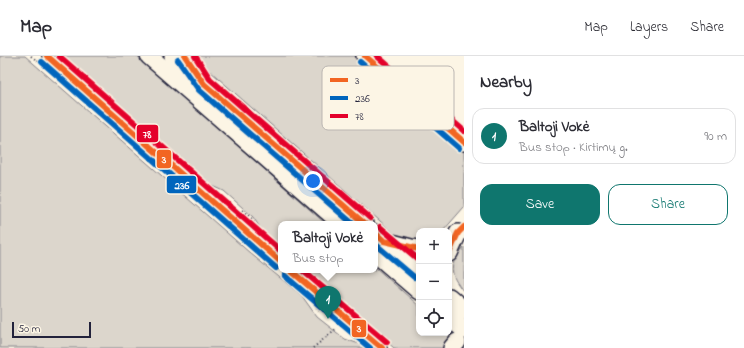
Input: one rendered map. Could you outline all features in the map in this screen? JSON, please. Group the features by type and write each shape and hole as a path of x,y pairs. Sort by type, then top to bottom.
{"highway":[{"path":"149,56 339,221"},
{"path":"173,56 362,221"},
{"path":"185,56 204,84"},
{"path":"365,56 377,66"},
{"path":"450,130 464,142"},
{"path":"452,236 458,233 452,246"},
{"path":"378,242 416,249"},
{"path":"378,242 416,281"},
{"path":"454,307 458,340"}],"street":[{"path":"47,56 278,259"},
{"path":"294,273 382,348"}],"path":[{"path":"313,348 337,328"}],"shaded area":[{"path":"0,56 25,56 250,253 302,296 317,317 345,339 366,348 0,348"},
{"path":"58,56 137,56 323,221 278,221 278,247 267,238 253,217 224,191 200,180"},
{"path":"193,56 358,56 369,66 322,66 322,130 442,130 464,149 464,207 446,228 416,228 416,243 397,236"},
{"path":"464,247 464,292 455,280 452,270 455,259"},
{"path":"378,270 416,303 416,336 452,336 455,338 445,348 394,348 307,273 378,273"}],"transit line":[{"name":"3","path":"47,56 278,259"},
{"name":"78","path":"59,56 278,248"},
{"name":"3","path":"185,56 204,84 362,221"},
{"name":"78","path":"195,56 210,79 370,218"},
{"name":"3","path":"365,56 377,66"},
{"name":"78","path":"377,56 389,66"},
{"name":"236","path":"178,60 199,90 350,221"},
{"name":"236","path":"42,62 276,268"},
{"name":"236","path":"360,62 365,66"},
{"name":"78","path":"454,122 464,131"},
{"name":"236","path":"438,130 459,148"},
{"name":"3","path":"450,130 464,142"},
{"name":"78","path":"380,227 416,257"},
{"name":"3","path":"452,246 458,233 464,227"},
{"name":"3","path":"378,236 384,241 416,248"},
{"name":"236","path":"378,247 414,277"},
{"name":"3","path":"294,273 382,348"},
{"name":"78","path":"306,273 387,342"},
{"name":"236","path":"285,276 370,348"}],"place":[{"name":"Baltoji Vokė","path":"328,319"}]}
